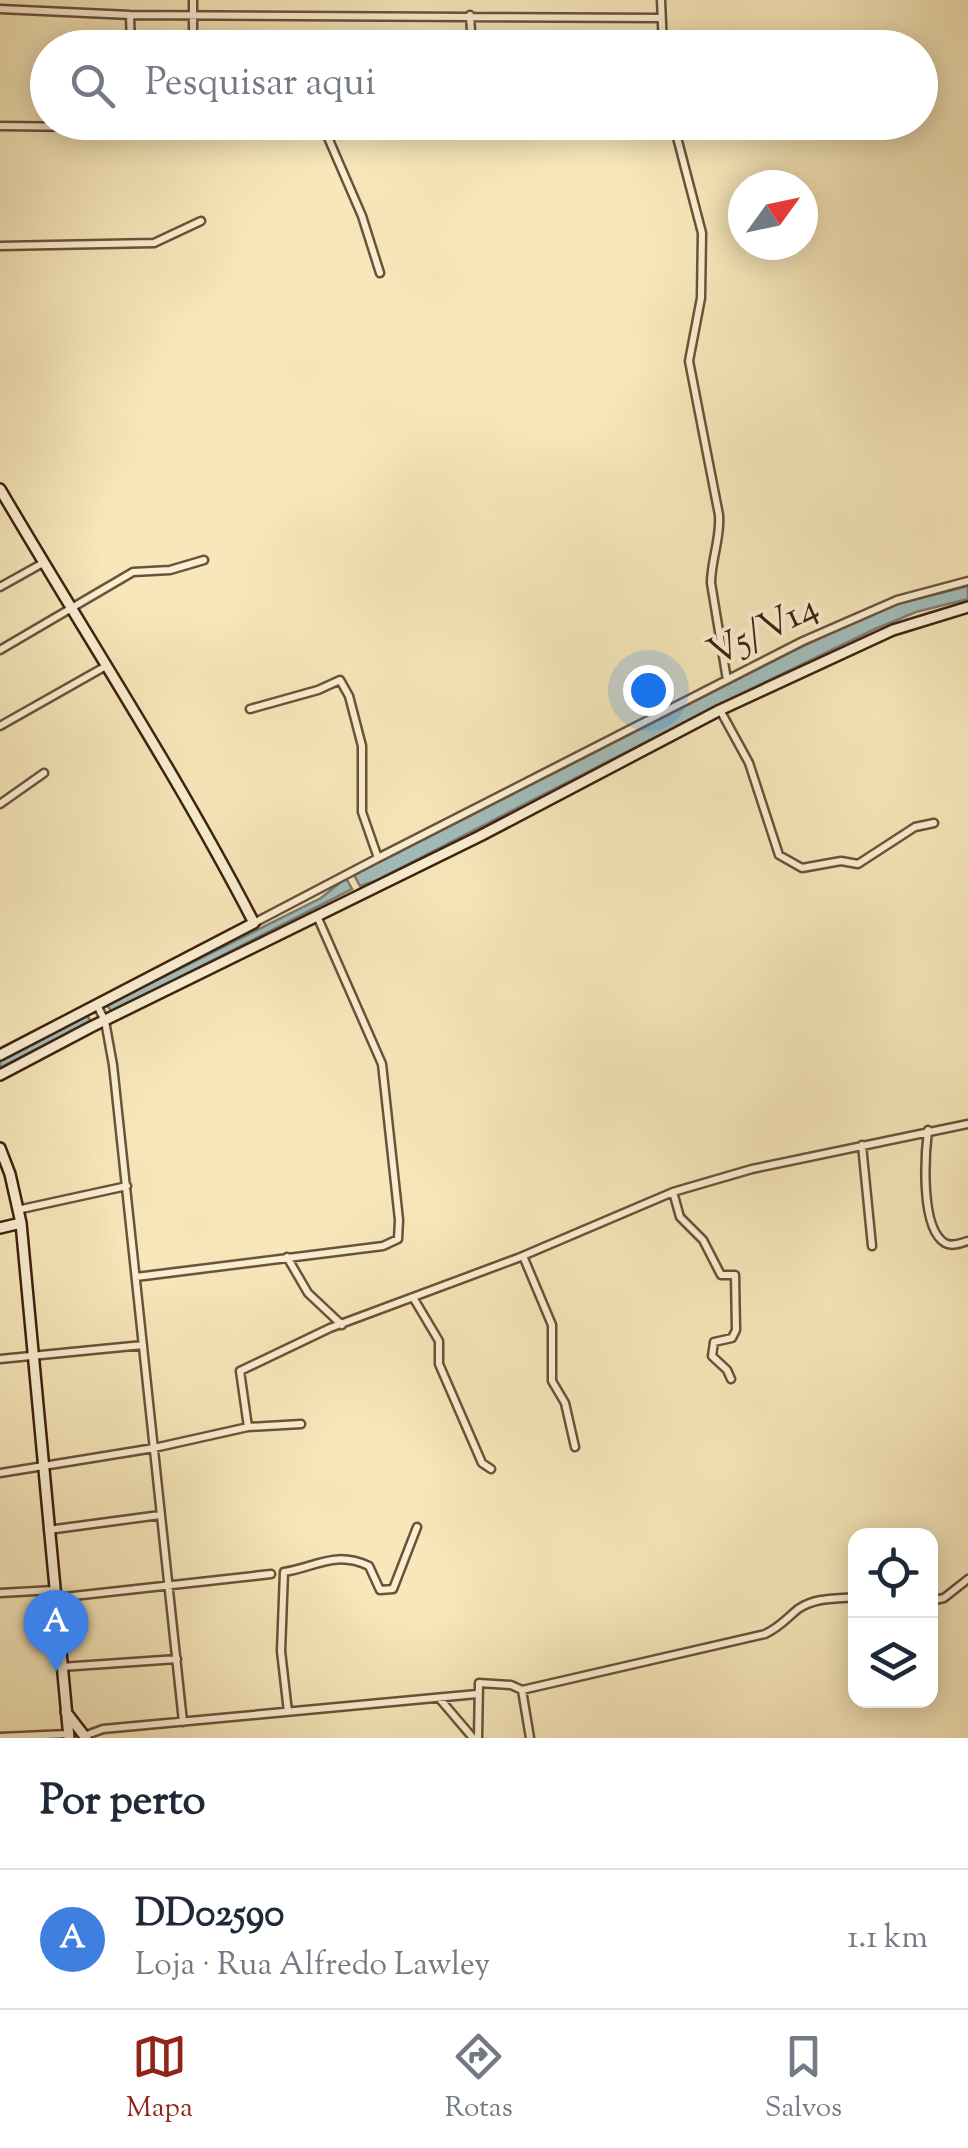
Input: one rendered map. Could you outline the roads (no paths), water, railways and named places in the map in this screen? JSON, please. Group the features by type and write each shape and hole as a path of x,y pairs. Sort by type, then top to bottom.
{"street":[{"path":"192,30 193,0"},
{"path":"661,0 662,30"},
{"path":"0,9 130,15 661,18"},
{"path":"130,15 130,30"},
{"path":"470,16 471,30"},
{"path":"0,126 30,126"},
{"path":"329,140 362,216 380,273"},
{"path":"678,140 702,232 702,298 688,361 719,515 711,584 728,680"},
{"path":"0,246 154,243 201,220"},
{"path":"0,490 142,721 162,764 254,923 0,1055"},
{"path":"0,650 133,572 170,570 204,560"},
{"path":"0,587 43,563"},
{"name":"V5/V14","path":"254,923 803,642 897,600 968,581"},
{"path":"0,1075 480,836 720,710 893,630 968,607"},
{"path":"0,726 108,666"},
{"path":"250,709 340,680 349,696 362,746 362,812 378,858"},
{"path":"720,710 750,763 775,849 786,861 802,868 841,862 858,864 908,830 934,823"},
{"path":"0,804 44,773"},
{"path":"136,1277 382,1246 398,1239 382,1064 317,916"},
{"path":"96,1005 105,1020 126,1186 183,1722"},
{"path":"248,1427 240,1371 330,1328 523,1256 673,1192 752,1169 968,1124"},
{"path":"928,1130 928,1215 936,1234 945,1242 952,1245 968,1241"},
{"path":"862,1145 872,1246"},
{"path":"0,1148 21,1223 68,1736"},
{"path":"18,1210 126,1186"},
{"path":"673,1192 680,1216 703,1240 713,1264 721,1274 735,1275 736,1330 732,1338 713,1344 714,1360 728,1370 731,1379"},
{"path":"0,1228 21,1223"},
{"path":"523,1256 552,1325 552,1381 565,1403 575,1447"},
{"path":"287,1257 308,1294 342,1325"},
{"path":"414,1299 438,1341 440,1364 482,1463 491,1468"},
{"path":"0,1359 143,1344"},
{"path":"0,1473 154,1448 248,1427 301,1424"},
{"path":"48,1530 160,1515"},
{"path":"288,1712 281,1651 284,1572 316,1561 342,1559 369,1566 380,1590 393,1589 417,1527"},
{"path":"0,1593 54,1594 168,1586 270,1574"},
{"path":"938,1599 968,1579"},
{"path":"476,1738 479,1682 512,1685 522,1690 738,1642 783,1626 796,1610 811,1602 848,1597"},
{"path":"61,1667 177,1659"},
{"path":"522,1690 530,1738"},
{"path":"0,1736 68,1736 72,1732 85,1737 102,1729 477,1694"},
{"path":"439,1698 476,1738"},
{"path":"64,1710 85,1737"}],"water":[{"path":"968,586 968,599 916,612 875,629 375,881 360,886 354,875 805,645 890,606"},
{"path":"346,878 352,889 112,1012 107,1005 321,898"},
{"path":"86,1013 91,1022 0,1068 0,1059"}],"place":[{"name":"DD02590","path":"56,1672"}]}
